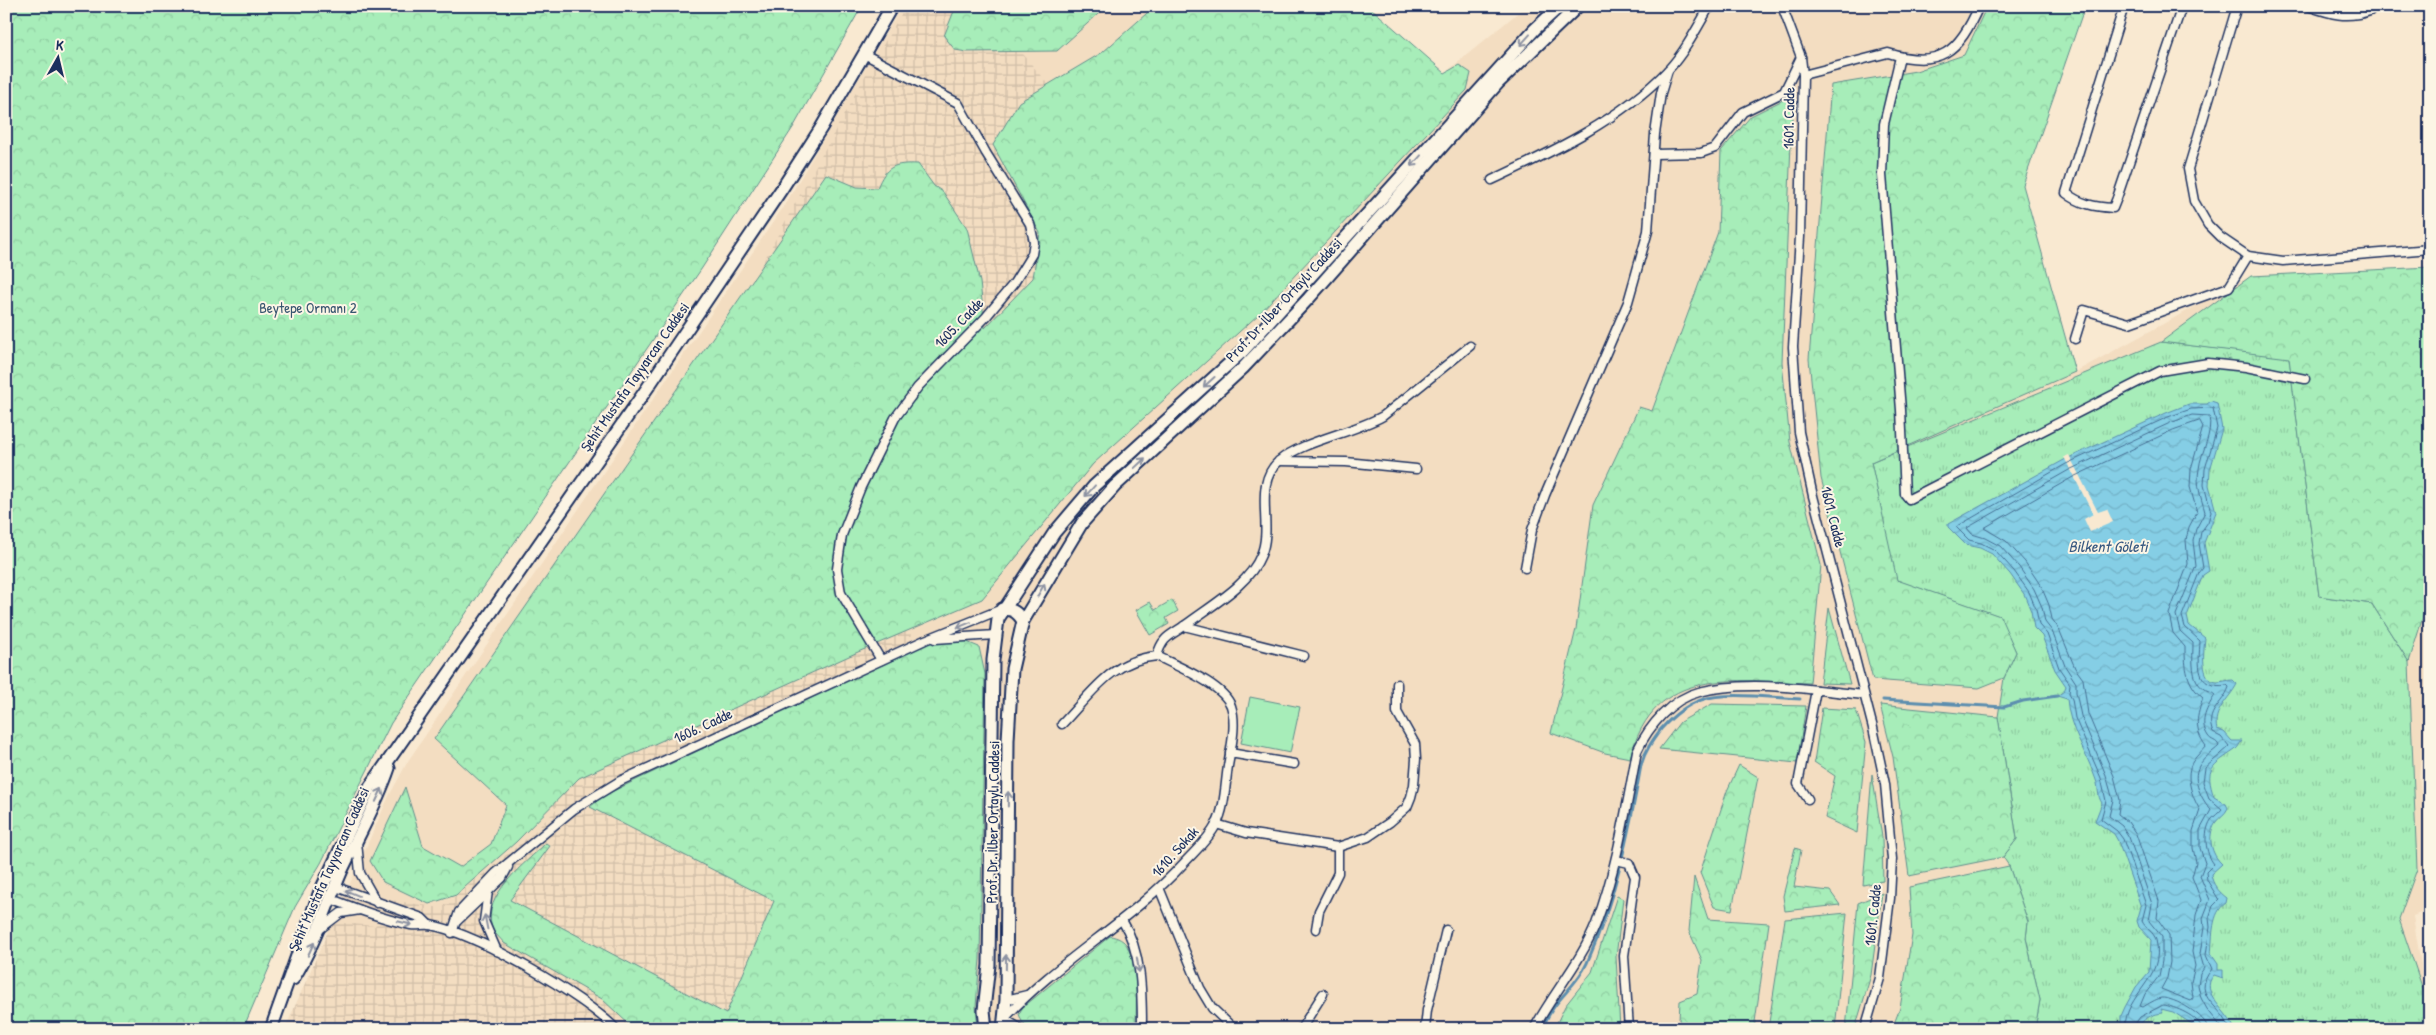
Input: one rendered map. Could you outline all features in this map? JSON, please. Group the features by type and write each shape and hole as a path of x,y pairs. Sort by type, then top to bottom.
{"street":[{"name":"Şehit Mustafa Tayyarcan Caddesi","path":"271,1029 319,894 370,787 770,206 821,128 892,6"},
{"name":"Prof. Dr. İlber Ortaylı Caddesi","path":"985,1019 989,965 993,670 995,635 1002,609 1054,533 1094,486 1243,351 1535,29 1560,6"},
{"name":"Prof. Dr. İlber Ortaylı Caddesi","path":"1005,1014 1008,740 1012,669 1018,635 1023,621 1082,523 1115,486 1243,368 1309,298 1498,84 1578,6"},
{"path":"1492,180 1554,151 1599,125 1668,70 1708,9 1714,6"},
{"name":"1601. Cadde","path":"1782,6 1801,57 1803,75 1800,237 1793,347 1799,432 1813,496 1885,784 1892,859 1890,898 1880,978 1865,1029"},
{"path":"1803,75 1888,53 1900,57 1927,58 1946,54 1960,43 1979,6"},
{"path":"2124,6 2066,193 2076,201 2099,207 2113,208 2182,6"},
{"path":"2237,6 2188,169 2194,201 2208,225 2220,237 2248,256 2283,261 2430,249"},
{"path":"2308,6 2328,13 2352,17 2370,11 2373,6"},
{"name":"1605. Cadde","path":"864,54 958,103 986,153 1030,224 1034,242 1032,254 1014,283 986,317 918,387 895,418 860,487 842,536 837,569 841,593 881,660"},
{"path":"1654,154 1701,153 1715,148 1743,112 1784,92 1801,57"},
{"path":"1900,57 1884,124 1882,175 1901,410 1905,494 1909,499 2160,371 2208,363 2246,367 2306,379"},
{"path":"1525,568 1532,530 1545,495 1628,302 1648,231 1654,154 1662,93 1668,70"},
{"path":"2075,339 2084,310 2129,323 2229,287 2248,256"},
{"path":"1062,724 1113,670 1138,657 1157,656 1160,644 1167,636 1184,626 1237,586 1260,558 1267,541 1264,493 1270,469 1291,452 1367,425 1383,416 1470,346"},
{"path":"1279,461 1338,462 1416,469"},
{"path":"1002,609 1011,609 1018,613 1023,621"},
{"name":"1606. Cadde","path":"452,932 457,921 458,912 496,873 509,865 574,809 620,781 925,640 1002,609"},
{"path":"1184,626 1304,656"},
{"path":"995,635 1018,635"},
{"name":"1606. Cadde","path":"925,640 995,635"},
{"name":"1610. Sokak","path":"1005,1014 1160,890 1208,838 1216,824 1222,806 1230,753 1233,722 1230,705 1220,692 1157,656"},
{"path":"1216,824 1246,833 1338,847 1368,837 1407,807 1414,785 1416,752 1397,712 1397,684"},
{"path":"1534,1029 1577,961 1595,925 1618,860 1637,751 1645,734 1674,704 1698,692 1731,687 1816,690 1864,695"},
{"path":"1808,799 1798,784 1816,690"},
{"path":"1230,753 1294,764"},
{"name":"Şehit Mustafa Tayyarcan Caddesi","path":"286,991 308,955 320,929 336,886 382,790 392,757"},
{"path":"357,839 360,873 377,902"},
{"path":"1316,929 1319,911 1338,873 1338,847"},
{"path":"1618,860 1629,862 1635,877 1624,956 1629,1029"},
{"name":"1606. Cadde","path":"457,921 502,878 509,865"},
{"path":"324,882 422,918 429,925"},
{"path":"1160,890 1200,988 1212,1008 1234,1029"},
{"path":"488,891 484,921 497,951"},
{"path":"319,894 360,910 413,925 429,925 478,941 550,981 604,1017 616,1029"},
{"path":"320,929 341,913 360,910"},
{"path":"1122,920 1136,950 1140,981 1142,1029"},
{"path":"1425,1029 1427,1010 1446,930"},
{"path":"1301,1029 1323,994"},
{"path":"1019,1028 1005,1014 1003,1005 995,1002 989,1004 985,1019 997,1023 1005,1014 1027,995"},
{"path":"1016,1005 1013,1013 1019,1028"}],"shaded area":[{"path":"902,6 1360,6 1371,8 1445,73 1526,6 2024,6 1999,180 2075,372 2251,276 2430,267 2430,675 2419,777 2430,857 2430,909 2413,916 2422,971 2430,987 2430,1029 285,1029 389,796 408,761 784,206"},
{"path":"906,6 984,6 1054,92 1071,224 909,608 915,672 738,1029 285,1029 332,922 375,926 391,900 441,908 532,834 557,809 511,782 729,324 870,67"}],"green space":[{"name":"Beytepe Ormanı 2","path":"6,6 862,6 794,126 702,268 391,723 321,863 295,907 243,1029 6,1029"},
{"path":"956,6 1107,6 1057,51 967,52 955,50 944,36"},
{"path":"1155,6 1371,8 1445,73 1459,65 1471,73 1467,90 1259,314 1093,464 982,599 858,652 579,778 516,842 456,895 429,904 383,882 370,861 405,787 423,846 460,867 491,844 506,805 434,739 826,174 857,187 877,188 884,175 892,167 903,164 918,164 934,186 943,192 967,228 980,282 985,328 1033,278 1040,233 993,145 1019,102 1103,52"},
{"path":"1987,6 2085,6 2023,185 2075,372 1871,462 1897,580 2000,616 2016,652 2004,678 1979,688 1873,680 1821,478 1809,359 1831,85 1916,71 1964,55"},
{"path":"1793,95 1782,362 1790,442 1821,565 1810,683 1726,681 1700,684 1678,692 1658,706 1642,728 1630,758 1605,753 1551,733 1576,629 1593,505 1639,407 1652,411 1718,232 1721,151 1751,116"},
{"path":"2430,267 2430,594 2409,662 2372,604 2319,596 2289,358 2161,342 2251,276"},
{"path":"2161,342 2289,357 2319,596 2372,604 2409,662 2417,869 2399,919 2430,1010 2430,1029 2035,1029 2040,1000 2026,938 2028,922 2009,866 2003,857 2017,839 1998,717 2004,678 2016,652 1999,616 1896,580 1871,462"},
{"path":"1172,600 1178,611 1166,618 1169,624 1150,635 1136,610 1150,602 1155,610"},
{"path":"1829,608 1850,684 1820,683"},
{"path":"962,640 979,647 985,674 980,959 976,1006 978,1029 634,1029 602,999 504,943 493,930 490,916 499,892 517,870 546,843 550,846 510,900 726,1014 774,901 590,807 603,796 926,643"},
{"path":"1250,697 1300,707 1290,753 1241,743"},
{"path":"1712,704 1806,706 1797,763 1659,749 1680,722"},
{"path":"1880,705 1998,717 2017,839 2003,857 1909,876 1893,757"},
{"path":"1822,708 1856,710 1866,742 1857,833 1825,818 1835,776 1814,762"},
{"path":"1739,765 1758,777 1732,910 1714,907 1700,873 1727,791"},
{"path":"1872,774 1882,837 1883,881 1863,885"},
{"path":"1795,848 1801,850 1794,887 1830,891 1840,905 1785,911 1783,896"},
{"path":"2009,866 2028,922 2026,938 2040,1000 2035,1029 1892,1029 1900,1008 1912,935 1909,887"},
{"path":"1694,877 1708,919 1769,923 1754,1029 1687,1029 1679,1020 1680,1001 1697,994 1702,960 1689,931"},
{"path":"1882,893 1871,975 1855,1029 1846,1029 1858,903"},
{"path":"1617,896 1623,899 1616,957 1620,1029 1554,1029 1565,1006 1592,972"},
{"path":"1847,913 1835,1029 1768,1029 1785,919"},
{"path":"1110,936 1123,941 1132,957 1136,988 1136,1029 1032,1029 1022,1022 1019,1014 1022,1008"}],"water":[{"name":"Bilkent Göleti","path":"2211,401 2217,403 2222,429 2210,470 2209,485 2216,512 2204,543 2209,571 2203,575 2187,616 2189,625 2205,638 2204,664 2207,676 2217,682 2233,680 2237,684 2219,711 2216,723 2217,730 2224,732 2232,741 2242,741 2236,749 2216,764 2210,774 2214,797 2226,804 2228,808 2215,823 2211,834 2211,845 2215,855 2222,864 2211,874 2212,878 2216,888 2227,898 2226,903 2221,907 2215,919 2211,954 2218,964 2218,970 2223,970 2223,978 2214,975 2210,982 2210,989 2216,1003 2232,1023 2234,1029 2200,1029 2173,1012 2161,1009 2163,1013 2150,1016 2142,1022 2140,1025 2143,1029 2121,1029 2121,1016 2125,1007 2136,987 2149,972 2151,940 2139,927 2137,921 2141,907 2118,841 2114,834 2095,821 2102,803 2099,798 2097,783 2071,721 2067,699 2057,696 2064,691 2066,686 2055,670 2042,636 2034,628 2031,611 2024,594 2010,574 1992,554 1980,548 1966,545 1948,527 1948,524 2064,460 2166,413 2189,404 2207,404"}],"pier":[{"path":"2069,455 2098,512 2107,509 2113,522 2090,532 2084,519 2093,514 2064,457"}],"waterway":[{"path":"1543,1029 1551,1011 1582,972 1597,939 1620,866 1641,765 1649,746 1661,729 1684,708 1711,697 1736,695 1800,699"},
{"path":"1883,700 2004,707 2023,701 2057,696"}]}
